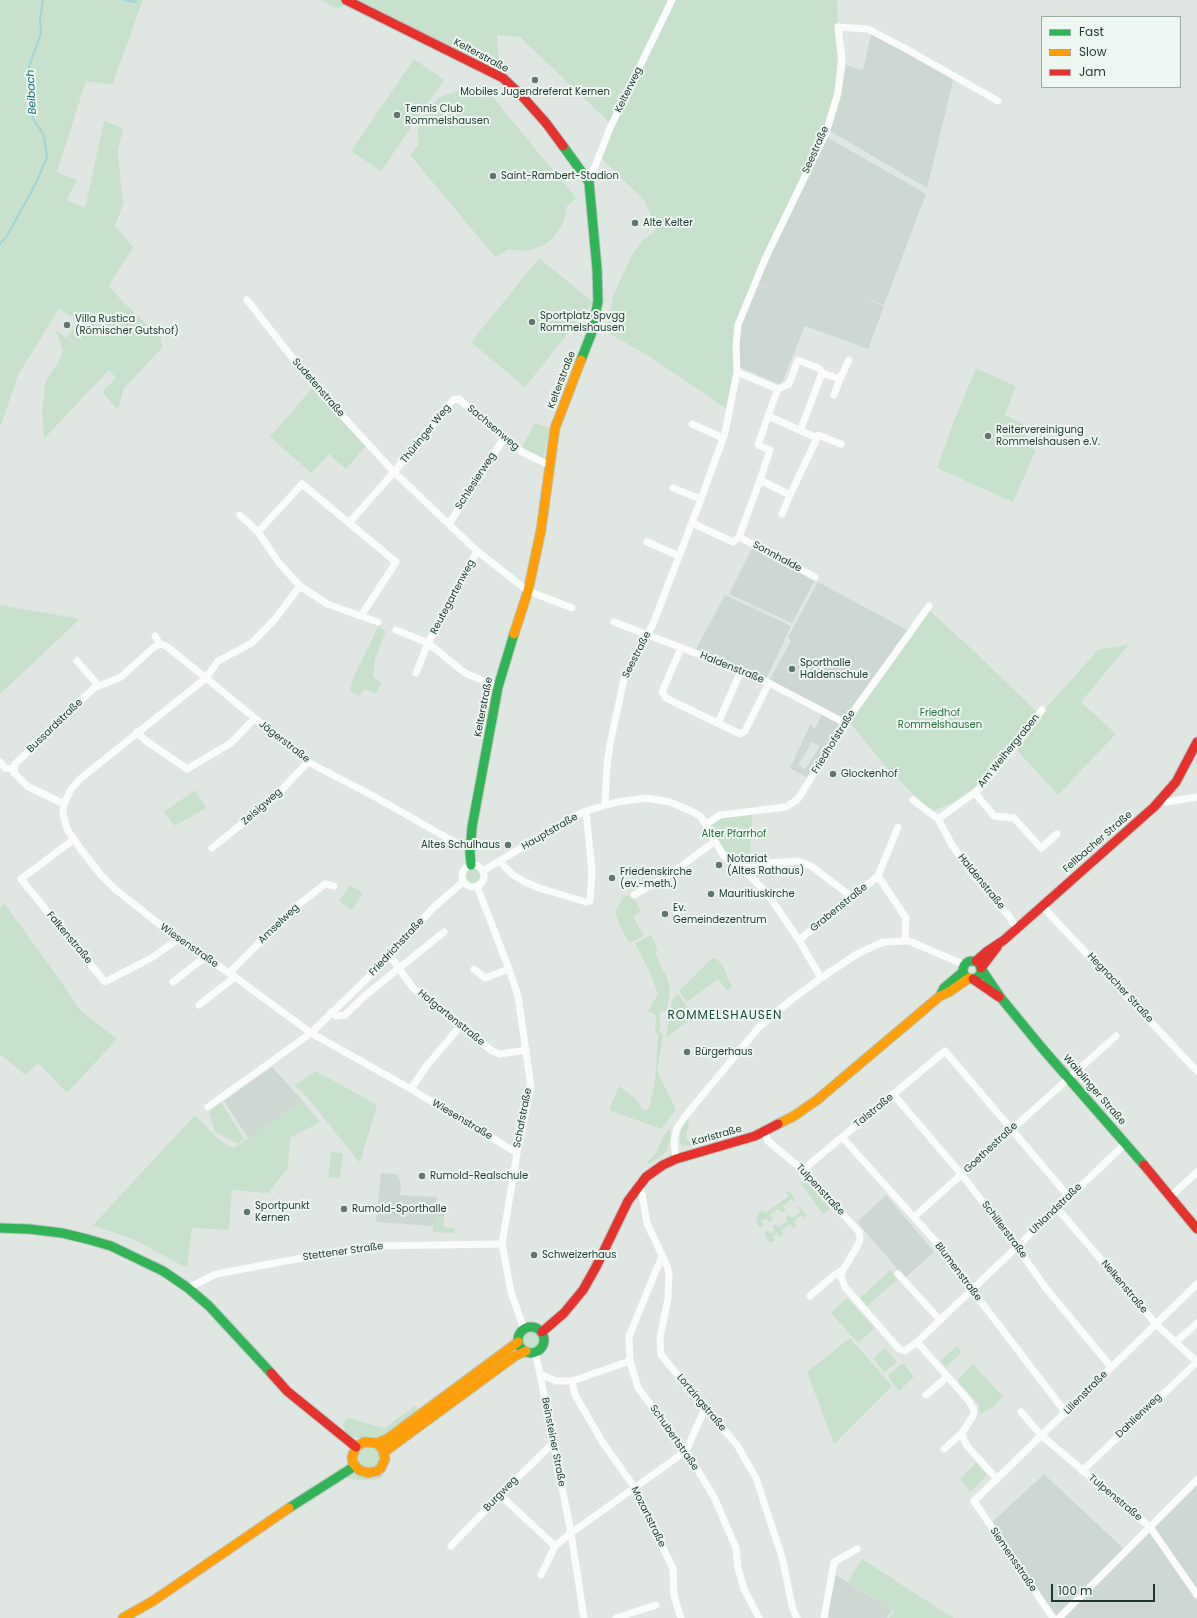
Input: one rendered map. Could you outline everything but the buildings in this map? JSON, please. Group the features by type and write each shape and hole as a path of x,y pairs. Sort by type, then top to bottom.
{"street":[{"name":"Kelterstraße","path":"346,0 503,78 522,96 546,123 589,182 598,269 598,301 592,332 555,428 541,530 528,591 498,687 473,822 470,846 471,865"},
{"name":"Kelterweg","path":"589,182 610,128 672,0"},
{"name":"Seestraße","path":"605,805 607,765 610,744 624,679 648,634 692,523 723,438 737,372 736,346 738,325 765,259 826,133 838,93 842,59 838,27 868,29 998,101"},
{"name":"Sudetenstraße","path":"247,300 313,384 394,472 478,551 528,591"},
{"path":"739,537 770,450 758,445 778,389 789,384 798,360 820,369 822,373 840,379"},
{"path":"834,395 848,360"},
{"path":"737,372 778,389"},
{"path":"801,429 822,373"},
{"name":"Sachsenweg","path":"459,399 522,452 549,465"},
{"name":"Thüringer Weg","path":"394,472 453,400 459,399"},
{"path":"768,416 801,429 817,438"},
{"path":"692,424 723,438"},
{"path":"782,514 818,435 841,444"},
{"name":"Schlesierweg","path":"449,524 504,438"},
{"path":"349,523 394,472"},
{"path":"760,480 790,496"},
{"path":"258,532 302,484 396,562 361,616"},
{"path":"673,488 701,499"},
{"path":"240,515 258,532 279,563 300,586 327,604 378,622"},
{"name":"Sonnhalde","path":"692,523 734,542 739,537 815,577"},
{"path":"647,542 679,556"},
{"name":"Reutegartenweg","path":"416,673 428,643 478,551"},
{"path":"0,762 5,768 14,769 17,777 27,786 64,804 72,789 80,779 206,678 218,661 245,647 258,638 275,619 300,586"},
{"path":"528,591 572,608"},
{"name":"Friedhofstraße","path":"706,824 720,815 786,807 798,799 845,723 929,606"},
{"name":"Haldenstraße","path":"614,622 648,634 769,683 845,723"},
{"name":"Reutegartenweg","path":"396,630 428,643"},
{"name":"Jägerstraße","path":"155,636 160,644 166,646 308,762 377,798 456,843 470,846"},
{"path":"428,643 465,673 498,687"},
{"name":"Bussardstraße","path":"14,769 19,759 98,685 121,677 154,647 160,644"},
{"path":"680,648 662,692 666,698 740,734 745,731 769,683"},
{"path":"77,661 98,685"},
{"path":"718,723 740,672"},
{"name":"Am Weihergraben","path":"938,819 975,792 1020,740 1042,710"},
{"path":"137,732 145,740 187,769 231,743 254,719"},
{"name":"Fellbacher Straße","path":"967,973 979,976 980,966 996,951 998,945 1122,837 1162,798 1176,782 1197,742"},
{"name":"Zeisigweg","path":"212,848 274,798 308,762"},
{"name":"Am Weihergraben","path":"975,792 994,816 1014,818 1041,848 1057,834"},
{"path":"1162,798 1168,802 1197,797"},
{"name":"Hauptstraße","path":"483,871 569,819 586,811 605,805 646,798 670,802 701,817 706,824 714,842 723,855 733,865 759,884 782,914 821,978"},
{"name":"Haldenstraße","path":"912,800 938,819 952,845 972,874 1008,916 1017,929"},
{"name":"Wiesenstraße","path":"64,804 64,822 73,840 101,875 115,890 178,939 232,975 311,1033 411,1089 517,1153"},
{"path":"500,862 513,875 525,882 539,888 586,902 590,901 592,871 586,811"},
{"path":"898,827 878,876 906,918 905,940"},
{"name":"Falkenstraße","path":"73,840 21,879 104,982 153,957 178,939"},
{"path":"634,895 669,875 714,842"},
{"path":"733,865 798,861 811,866 852,897"},
{"path":"471,865 479,866 483,871 483,881 477,886 471,887 463,882 462,877 465,867 471,865"},
{"name":"Grabenstraße","path":"799,940 878,876"},
{"name":"Friedrichstraße","path":"208,1107 311,1033 390,956 433,908 463,882"},
{"name":"Amselweg","path":"232,975 293,909 325,884 334,886"},
{"name":"Schafstraße","path":"477,886 510,969 518,996 531,1087 517,1153 502,1244 511,1292 524,1329"},
{"name":"Hegnacher Straße","path":"1042,906 1197,1071"},
{"name":"Friedrichstraße","path":"331,1012 336,1016 345,1015 367,994 399,970 444,932"},
{"name":"Waiblinger Straße","path":"821,978 857,954 883,942 905,940 967,973 1001,998"},
{"name":"Hofgartenstraße","path":"390,956 413,988 492,1051 500,1054 526,1050"},
{"path":"173,982 205,958"},
{"path":"967,973 968,962 980,966"},
{"name":"Waiblinger Straße","path":"980,966 1001,998 1171,1196 1197,1229"},
{"path":"474,969 485,978 510,969"},
{"name":"Karlstraße","path":"542,1332 564,1313 583,1290 596,1267 628,1201 640,1183 663,1165 676,1159 728,1145 764,1132 794,1116 817,1100 940,996 944,988 967,973"},
{"path":"199,1004 232,975"},
{"path":"676,1159 674,1141 677,1128 686,1115 760,1026 791,1000 821,978"},
{"path":"411,1089 425,1068 460,1026"},
{"name":"Goethestraße","path":"914,1217 1116,1036"},
{"name":"Talstraße","path":"804,1171 810,1164 945,1051 1012,1129"},
{"name":"Schillerstraße","path":"894,1095 962,1175 1017,1246 1045,1287 1111,1367"},
{"path":"1012,1129 1069,1197"},
{"name":"Tulpenstraße","path":"764,1132 768,1141 804,1171 859,1232 860,1239 858,1244 843,1270"},
{"name":"Blumenstraße","path":"842,1137 938,1244 1066,1413"},
{"name":"Uhlandstraße","path":"843,1270 841,1277 845,1287 899,1349 904,1351 917,1342 1126,1143"},
{"path":"1171,1196 1197,1172"},
{"name":"Lortzingstraße","path":"640,1183 648,1223 669,1274 668,1298 660,1338 661,1355 737,1444 756,1478 782,1557 793,1610 797,1618"},
{"name":"Nelkenstraße","path":"1057,1208 1156,1324 1197,1362"},
{"path":"0,1228 24,1228 62,1233 111,1246 163,1271 188,1288 228,1326 287,1391 356,1447"},
{"name":"Stettener Straße","path":"188,1288 216,1274 376,1246 502,1244"},
{"name":"Schubertstraße","path":"662,1256 629,1336 630,1361 638,1388 686,1451 717,1505 736,1548 738,1568 744,1589 759,1618"},
{"path":"810,1296 833,1276 843,1270"},
{"path":"898,1274 940,1320"},
{"name":"Lilienstraße","path":"974,1501 1197,1284"},
{"path":"1176,1342 1197,1323"},
{"path":"377,1443 384,1452 383,1464 373,1473 364,1473 355,1466 352,1457 356,1447 364,1442 377,1443 387,1439 518,1342 524,1329 532,1327 542,1332 544,1337 541,1348 515,1356 384,1452"},
{"path":"518,1342 520,1346 530,1352"},
{"path":"917,1342 969,1401 974,1410 973,1416 962,1433 944,1449"},
{"name":"Beinsteiner Straße","path":"530,1352 540,1374 570,1533 584,1618"},
{"path":"540,1374 556,1380 572,1381 630,1361"},
{"name":"Dahlienweg","path":"1082,1471 1197,1362"},
{"path":"926,1395 947,1376"},
{"name":"Mozartstraße","path":"572,1381 575,1395 603,1443 635,1488 673,1569 674,1596 680,1618"},
{"path":"540,1575 555,1546 570,1533 686,1451 705,1408"},
{"name":"Tulpenstraße","path":"1021,1412 1042,1436 1150,1527 1197,1595"},
{"path":"962,1433 967,1446 997,1479"},
{"name":"Burgweg","path":"451,1546 553,1443"},
{"path":"123,1618 170,1589 269,1520 355,1466"},
{"path":"1059,1618 1197,1480"},
{"path":"500,1495 555,1546"},
{"name":"Siemensstraße","path":"974,1501 1053,1618"},
{"path":"824,1618 834,1562 857,1549"},
{"path":"616,1618 656,1604"}],"shaded area":[{"path":"871,34 954,77 927,188 830,131 841,94 846,65 863,70"},
{"path":"827,137 926,194 884,305 850,291 884,306 868,349 805,326 781,385 739,367 740,326 757,285 778,292 757,284"},
{"path":"753,547 815,580 792,623 729,594"},
{"path":"818,582 909,631 844,718 769,681 791,641 788,637"},
{"path":"725,595 791,626 766,679 696,649"},
{"path":"822,714 840,724 808,778 790,768 810,725 815,729","holes":["812,742 820,746 805,769 798,765"]},
{"path":"272,1067 303,1101 248,1138 224,1101"},
{"path":"381,1173 397,1174 401,1183 400,1195 437,1197 436,1207 444,1208 444,1217 434,1216 434,1226 376,1222"},
{"path":"886,1195 934,1252 905,1278 857,1222"},
{"path":"1044,1474 1127,1552 1197,1482 1197,1618 1053,1618 989,1525"},
{"path":"836,1575 892,1610 887,1618 830,1618 827,1616"}],"green space":[{"path":"0,0 143,0 112,85 86,81 57,172 77,180 67,200 85,208 104,121 123,128 118,152 122,197 124,202 115,226 133,247 109,286 123,302 161,338 162,348 124,388 118,410 102,392 116,378 109,370 44,439 42,410 45,385 47,379 59,361 63,350 56,331 81,347 67,337 79,320 59,309 18,375 0,428"},
{"path":"322,0 340,0 347,4 337,9"},
{"path":"353,0 837,0 838,23 834,24 837,59 834,94 822,133 735,324 734,371 728,410 650,357 607,332 613,296 632,255 642,241 656,230 645,201 601,158 614,127 520,37 497,35 499,72"},
{"name":"Tennis Club Rommelshausen","path":"414,59 444,80 381,171 351,151"},
{"name":"Saint-Rambert-Stadion","path":"482,84 576,198 567,206 563,223 553,238 544,245 522,251 508,249 496,258 410,155 419,145 417,134 420,123 430,105 439,98 448,94 459,91 473,91"},
{"name":"Sportplatz Spvgg Rommelshausen","path":"539,258 593,302 525,387 471,342"},
{"name":"Reitervereinigung Rommelshausen e.V.","path":"976,368 1016,386 1005,415 1031,428 1024,444 1036,450 1013,502 937,468 952,426"},
{"path":"313,387 367,445 346,469 329,454 311,473 270,437"},
{"path":"535,423 550,428 543,459 522,447"},
{"path":"0,605 80,619 0,694"},
{"name":"Friedhof Rommelshausen","path":"930,611 1037,712 1019,738 974,788 954,802 931,812 886,767 850,723"},
{"path":"378,627 386,631 375,659 373,676 382,683 376,693 365,689 359,696 350,691 353,678"},
{"path":"1128,645 1081,702 1116,734 1058,795 1015,748 1043,711 1098,650"},
{"path":"195,790 206,808 175,826 164,812"},
{"name":"Alter Pfarrhof","path":"752,815 750,860 734,862 717,840 713,829 713,823 721,817"},
{"path":"473,869 478,871 480,876 478,881 473,883 468,881 466,876 468,871"},
{"path":"350,885 363,893 352,910 339,901"},
{"path":"630,895 634,897 640,910 640,912 633,916 644,936 629,943 619,924 615,912 623,897"},
{"path":"4,903 80,1010 117,1039 67,1093 38,1063 25,1075 0,1054 0,907"},
{"path":"651,935 658,950 655,953 663,971 665,971 670,989 667,1010 659,1012 661,1023 659,1031 663,1036 657,1071 676,1110 661,1129 609,1110 619,1086 636,1099 643,1111 649,1109 655,1081 658,1036 655,1030 656,1015 648,1011 658,994 651,975 635,943"},
{"path":"715,958 722,964 732,987 727,991 718,979 687,1002 679,991 711,959"},
{"path":"678,994 694,1016 666,1038 672,1000"},
{"path":"316,1071 377,1105 360,1163 307,1097 295,1085"},
{"path":"303,1101 320,1122 290,1138 288,1168 268,1193 232,1190 229,1230 192,1228 187,1266 183,1266 135,1240 93,1225 195,1115 218,1139 233,1148"},
{"path":"221,1102 244,1138 238,1144 215,1132 209,1111"},
{"path":"687,1119 689,1122 686,1138 693,1146 682,1146 680,1143 680,1132"},
{"path":"670,1128 671,1139 667,1151 647,1165 656,1153 664,1135"},
{"path":"331,1152 343,1153 340,1178 328,1177"},
{"path":"807,1179 811,1182 808,1184 830,1209 823,1214 800,1182"},
{"path":"789,1191 795,1199 794,1203 791,1199 783,1206 786,1210 782,1213 778,1209 770,1215 773,1219 769,1222 766,1218 761,1221 764,1225 761,1227 758,1226 756,1218 759,1212 762,1210 765,1213 789,1196 786,1192"},
{"path":"800,1207 806,1214 805,1219 802,1215 794,1221 796,1225 793,1228 790,1224 781,1231 784,1234 780,1237 777,1233 772,1237 775,1240 769,1242 765,1232 768,1230 771,1234 775,1230 772,1227 776,1224 779,1227 788,1221 785,1218 789,1215 792,1218 800,1212 798,1208"},
{"path":"434,1216 444,1217 443,1227 455,1228 454,1233 433,1232"},
{"path":"890,1270 898,1279 867,1306 860,1298"},
{"path":"847,1298 875,1328 858,1343 831,1313"},
{"path":"531,1331 537,1334 540,1340 537,1346 531,1349 525,1346 522,1340 525,1334"},
{"path":"850,1338 892,1386 834,1444 807,1372"},
{"path":"957,1346 962,1352 946,1367 940,1361"},
{"path":"885,1348 897,1362 884,1372 873,1358"},
{"path":"903,1363 914,1377 899,1391 889,1378 889,1374"},
{"path":"973,1364 1003,1397 991,1408 980,1414 979,1405 957,1380"},
{"path":"415,1406 417,1411 379,1438 356,1438 346,1433 343,1425 347,1418 352,1418 384,1428"},
{"path":"362,1446 374,1446 381,1456 379,1464 368,1470 357,1464 357,1452"},
{"path":"976,1463 987,1475 970,1492 960,1478"},
{"path":"354,1474 365,1477 381,1474 385,1475 378,1479 369,1481 345,1478"},
{"path":"862,1559 954,1618 889,1618 894,1611 848,1582"}],"waterway":[{"name":"Beibach","path":"0,244 8,234 33,189 47,158 44,135 33,119 29,67 41,33 40,19 43,0"},
{"name":"Beibach","path":"125,0 135,2 136,0"}],"traffic: fast":[{"path":"563,146 589,182 597,269 598,301 592,332 581,360"},
{"path":"471,865 470,853 472,827 498,687 514,634"},
{"path":"972,961 976,962 980,966 981,970 980,974 976,978 972,979 968,978 964,974 963,970 964,966 968,962 972,961"},
{"path":"982,970 1001,998 1042,1048 1144,1165"},
{"path":"940,996 944,988 963,972"},
{"path":"0,1228 29,1229 62,1233 87,1239 111,1246 163,1271 188,1288 209,1306 271,1373"},
{"path":"531,1327 540,1331 544,1340 540,1349 531,1353 522,1349 518,1340 522,1331 531,1327"},
{"path":"289,1508 355,1466"}],"traffic: slow":[{"path":"514,634 528,591 541,530 555,428 581,360"},
{"path":"778,1124 794,1116 817,1100 940,996 949,992 969,978"},
{"path":"377,1443 383,1450 385,1459 381,1468 377,1471 368,1473 359,1470 353,1463 352,1457 356,1447 364,1442 377,1443 387,1439 518,1342"},
{"path":"384,1452 515,1356 526,1351"},
{"path":"123,1618 153,1601 289,1508"}],"traffic: jam":[{"path":"346,0 503,78 522,96 546,123 563,146"},
{"path":"976,961 1004,940 1154,807 1176,782 1197,742"},
{"path":"981,968 997,947"},
{"path":"973,979 999,997"},
{"path":"542,1332 564,1313 583,1290 596,1267 628,1201 646,1177 663,1165 676,1159 755,1136 778,1124"},
{"path":"1144,1165 1197,1229"},
{"path":"271,1373 287,1391 356,1447"}],"place":[{"name":"Mobiles Jugendreferat Kernen","path":"535,80"},
{"name":"Tennis Club Rommelshausen","path":"397,115"},
{"name":"Saint-Rambert-Stadion","path":"493,176"},
{"name":"Alte Kelter","path":"635,223"},
{"name":"Sportplatz Spvgg Rommelshausen","path":"532,322"},
{"name":"Villa Rustica (Römischer Gutshof)","path":"67,325"},
{"name":"Reitervereinigung Rommelshausen e.V.","path":"988,436"},
{"name":"Sporthalle Haldenschule","path":"792,669"},
{"name":"Glockenhof","path":"833,774"},
{"name":"Altes Schulhaus","path":"508,845"},
{"name":"Notariat (Altes Rathaus)","path":"719,865"},
{"name":"Friedenskirche (ev.-meth.)","path":"612,878"},
{"name":"Mauritiuskirche","path":"711,894"},
{"name":"Ev. Gemeindezentrum","path":"665,914"},
{"name":"Bürgerhaus","path":"687,1052"},
{"name":"Rumold-Realschule","path":"422,1176"},
{"name":"Rumold-Sporthalle","path":"344,1209"},
{"name":"Sportpunkt Kernen","path":"247,1212"},
{"name":"Schweizerhaus","path":"534,1255"}],"district":[{"name":"ROMMELSHAUSEN","path":"725,1016"}]}
